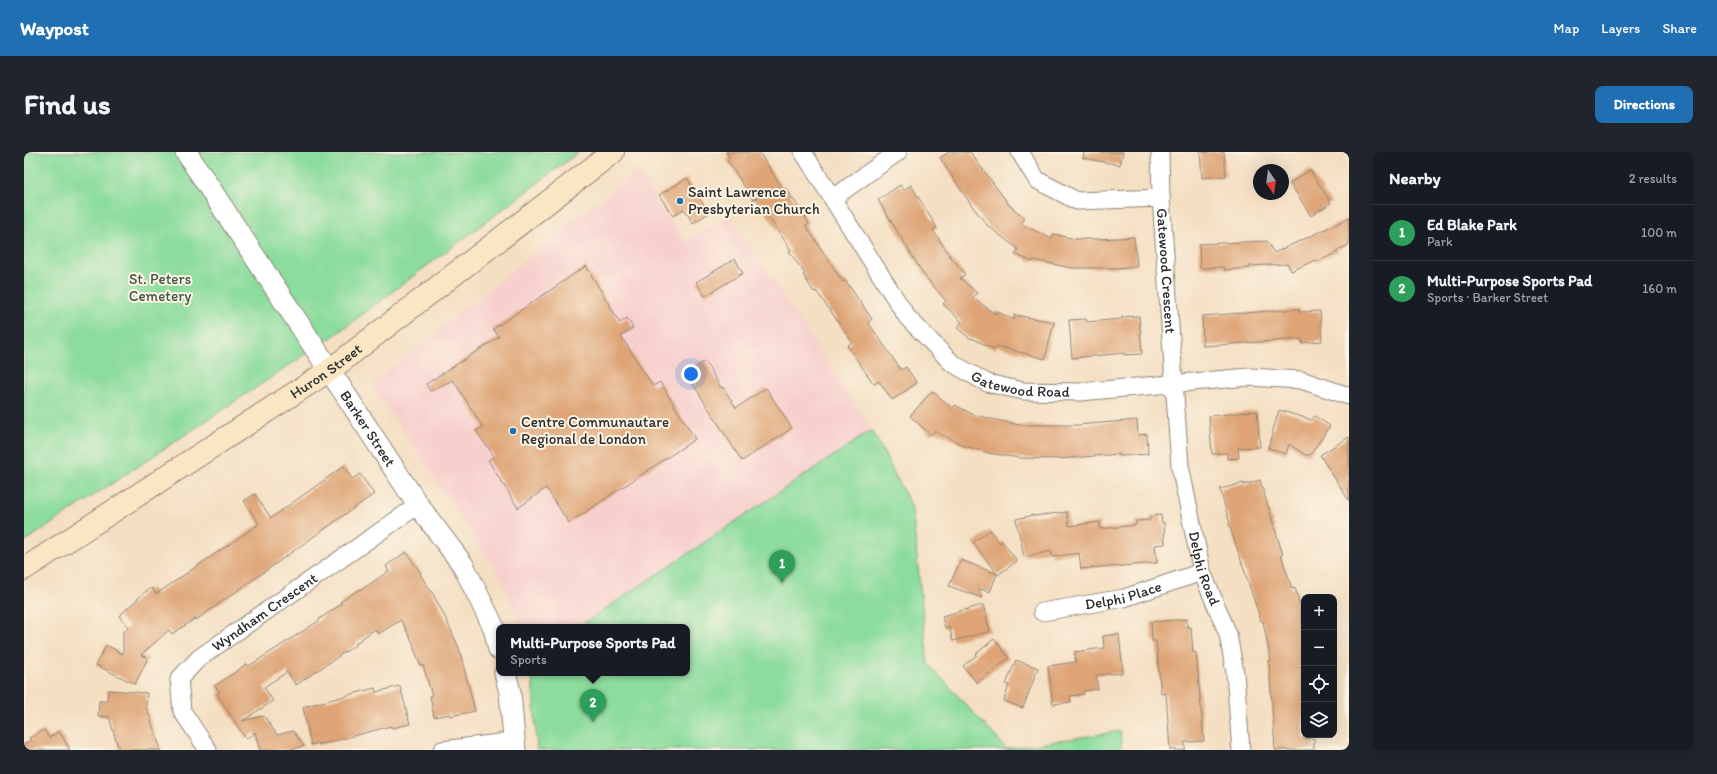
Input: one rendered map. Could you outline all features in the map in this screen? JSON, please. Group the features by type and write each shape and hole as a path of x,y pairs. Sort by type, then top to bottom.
{"main road":[{"name":"Huron Street","path":"24,568 330,370 613,152"}],"street":[{"name":"Barker Street","path":"186,152 418,505 463,565 494,628 496,636"},
{"name":"Gatewood Road","path":"803,152 907,317 952,363 987,383 1024,391 1080,392 1250,378 1301,380 1349,396"},
{"path":"833,198 898,152"},
{"name":"Gatewood Crescent","path":"1020,152 1038,180 1077,201 1161,198 1174,384"},
{"path":"1160,152 1161,198"},
{"name":"Delphi Road","path":"1174,384 1180,466 1202,572 1228,634 1235,672 1241,750"},
{"name":"Wyndham Crescent","path":"208,750 182,711 179,679 198,658 418,505"},
{"name":"Delphi Place","path":"1042,612 1124,598 1202,572"},
{"path":"442,750 515,746 510,692 506,676"}],"shaded area":[{"path":"637,170 685,242 729,214 872,430 582,624 519,624 502,579 372,384"}],"green space":[{"name":"St. Peters Cemetery","path":"24,152 579,152 332,337 24,542"},
{"path":"872,430 912,508 928,664 1007,749 1120,731 1122,750 537,750 532,676 690,676 690,624 582,624"}],"building":[{"path":"726,152 759,152 783,189 786,188 809,223 806,226 843,282 845,280 872,319 868,322 901,370 906,367 917,383 892,400 879,381 874,384 847,346 852,342 816,291 814,292 803,275 805,274 789,251 791,250 756,198 753,200 727,160 730,158"},
{"path":"949,152 970,152 1010,206 1025,218 1021,224 1052,239 1053,234 1075,239 1134,237 1137,266 1116,268 1072,268 1033,260 1032,262 1015,254 1018,249 988,226 972,206 940,158"},
{"path":"1084,152 1123,152 1120,165 1083,158"},
{"path":"1200,152 1224,152 1226,176 1202,178"},
{"path":"1310,170 1331,203 1311,216 1290,183"},
{"name":"Saint Lawrence Presbyterian Church","path":"687,178 709,213 693,223 684,209 673,216 659,195"},
{"path":"900,185 904,190 911,185 937,228 933,230 950,256 965,274 960,278 977,293 973,298 995,314 996,311 1014,320 1015,315 1054,322 1045,359 997,346 995,350 972,338 971,339 957,328 962,322 943,304 946,301 924,275 878,200"},
{"path":"1349,218 1349,245 1337,250 1338,252 1317,262 1316,260 1291,271 1288,264 1250,266 1250,268 1224,270 1224,267 1200,268 1199,244 1267,241 1274,253"},
{"path":"735,259 743,273 705,296 696,282"},
{"path":"586,266 620,323 627,318 633,328 621,336 653,386 660,382 695,439 569,523 546,488 518,508 488,460 494,456 476,431 483,427 453,380 430,391 426,384 499,337 493,329"},
{"path":"1299,309 1299,312 1320,311 1322,341 1302,343 1302,339 1203,346 1202,316"},
{"path":"1139,316 1142,354 1124,355 1124,353 1072,358 1069,320 1086,319 1087,322"},
{"path":"705,361 721,388 723,387 736,408 766,388 792,428 742,461 686,373"},
{"path":"932,391 953,409 955,405 974,415 1019,425 1077,425 1137,420 1138,435 1147,434 1148,454 1119,456 1119,454 1059,459 1020,458 989,453 965,446 934,431 931,435 910,416"},
{"path":"1279,410 1312,420 1315,416 1330,426 1310,455 1305,455 1289,444 1286,454 1268,448"},
{"path":"1257,411 1260,447 1238,448 1239,458 1227,459 1227,453 1212,454 1209,416"},
{"path":"1349,437 1349,501 1320,455"},
{"path":"344,466 352,479 360,474 374,494 196,620 195,619 172,634 169,630 141,655 148,658 135,684 96,665 106,645 123,654 123,632 129,627 119,616 146,591 152,588 156,594 259,524 244,501 255,494 271,518"},
{"path":"1260,480 1283,555 1281,555 1292,589 1295,588 1301,608 1301,738 1314,738 1314,750 1275,750 1269,661 1271,661 1263,621 1261,621 1229,524 1220,489 1244,483 1244,485"},
{"path":"1067,512 1069,526 1100,522 1100,529 1136,525 1136,521 1150,520 1150,516 1161,515 1162,523 1164,523 1165,544 1155,545 1157,563 1081,569 1079,553 1052,557 1051,551 1024,557 1016,519 1034,515"},
{"path":"990,530 1000,543 1002,541 1017,561 998,575 973,543"},
{"path":"406,552 421,573 420,574 433,594 459,648 475,711 451,716 450,714 434,717 430,696 432,696 423,665 421,666 413,646 414,645 401,620 378,634 375,629 356,643 357,644 296,685 287,672 264,687 273,701 242,721 264,716 277,735 293,731 304,746 288,750 260,750 255,732 246,739 217,694 220,692 215,686 247,664 249,666 320,620 319,619 342,604 340,602 389,571 386,566"},
{"path":"961,560 997,574 990,592 979,589 982,598 949,586"},
{"path":"983,605 990,631 953,641 949,627 945,628 942,616"},
{"path":"1187,619 1187,627 1191,627 1193,653 1196,652 1204,741 1185,742 1185,750 1170,750 1166,693 1161,694 1156,641 1152,641 1151,622"},
{"path":"1119,634 1123,673 1096,675 1098,689 1083,691 1084,694 1070,696 1071,702 1053,704 1048,666 1076,662 1075,652 1104,648 1103,636"},
{"path":"994,639 1009,658 977,683 963,666"},
{"path":"1016,660 1038,668 1023,708 1004,701 1009,685 1006,684"},
{"path":"400,686 410,724 392,728 391,726 319,745 319,743 311,745 303,707 375,688 376,692"},
{"path":"108,690 147,693 146,706 161,750 119,750 109,717 98,716 99,701 107,701"},
{"path":"44,730 49,738 59,731 70,750 24,750 24,744 31,740 29,738"}],"place":[{"name":"Saint Lawrence Presbyterian Church","path":"680,201"},
{"name":"Centre Communautare Regional de London","path":"513,431"},
{"name":"Ed Blake Park","path":"782,583"},
{"name":"Multi-Purpose Sports Pad","path":"593,722"}]}
